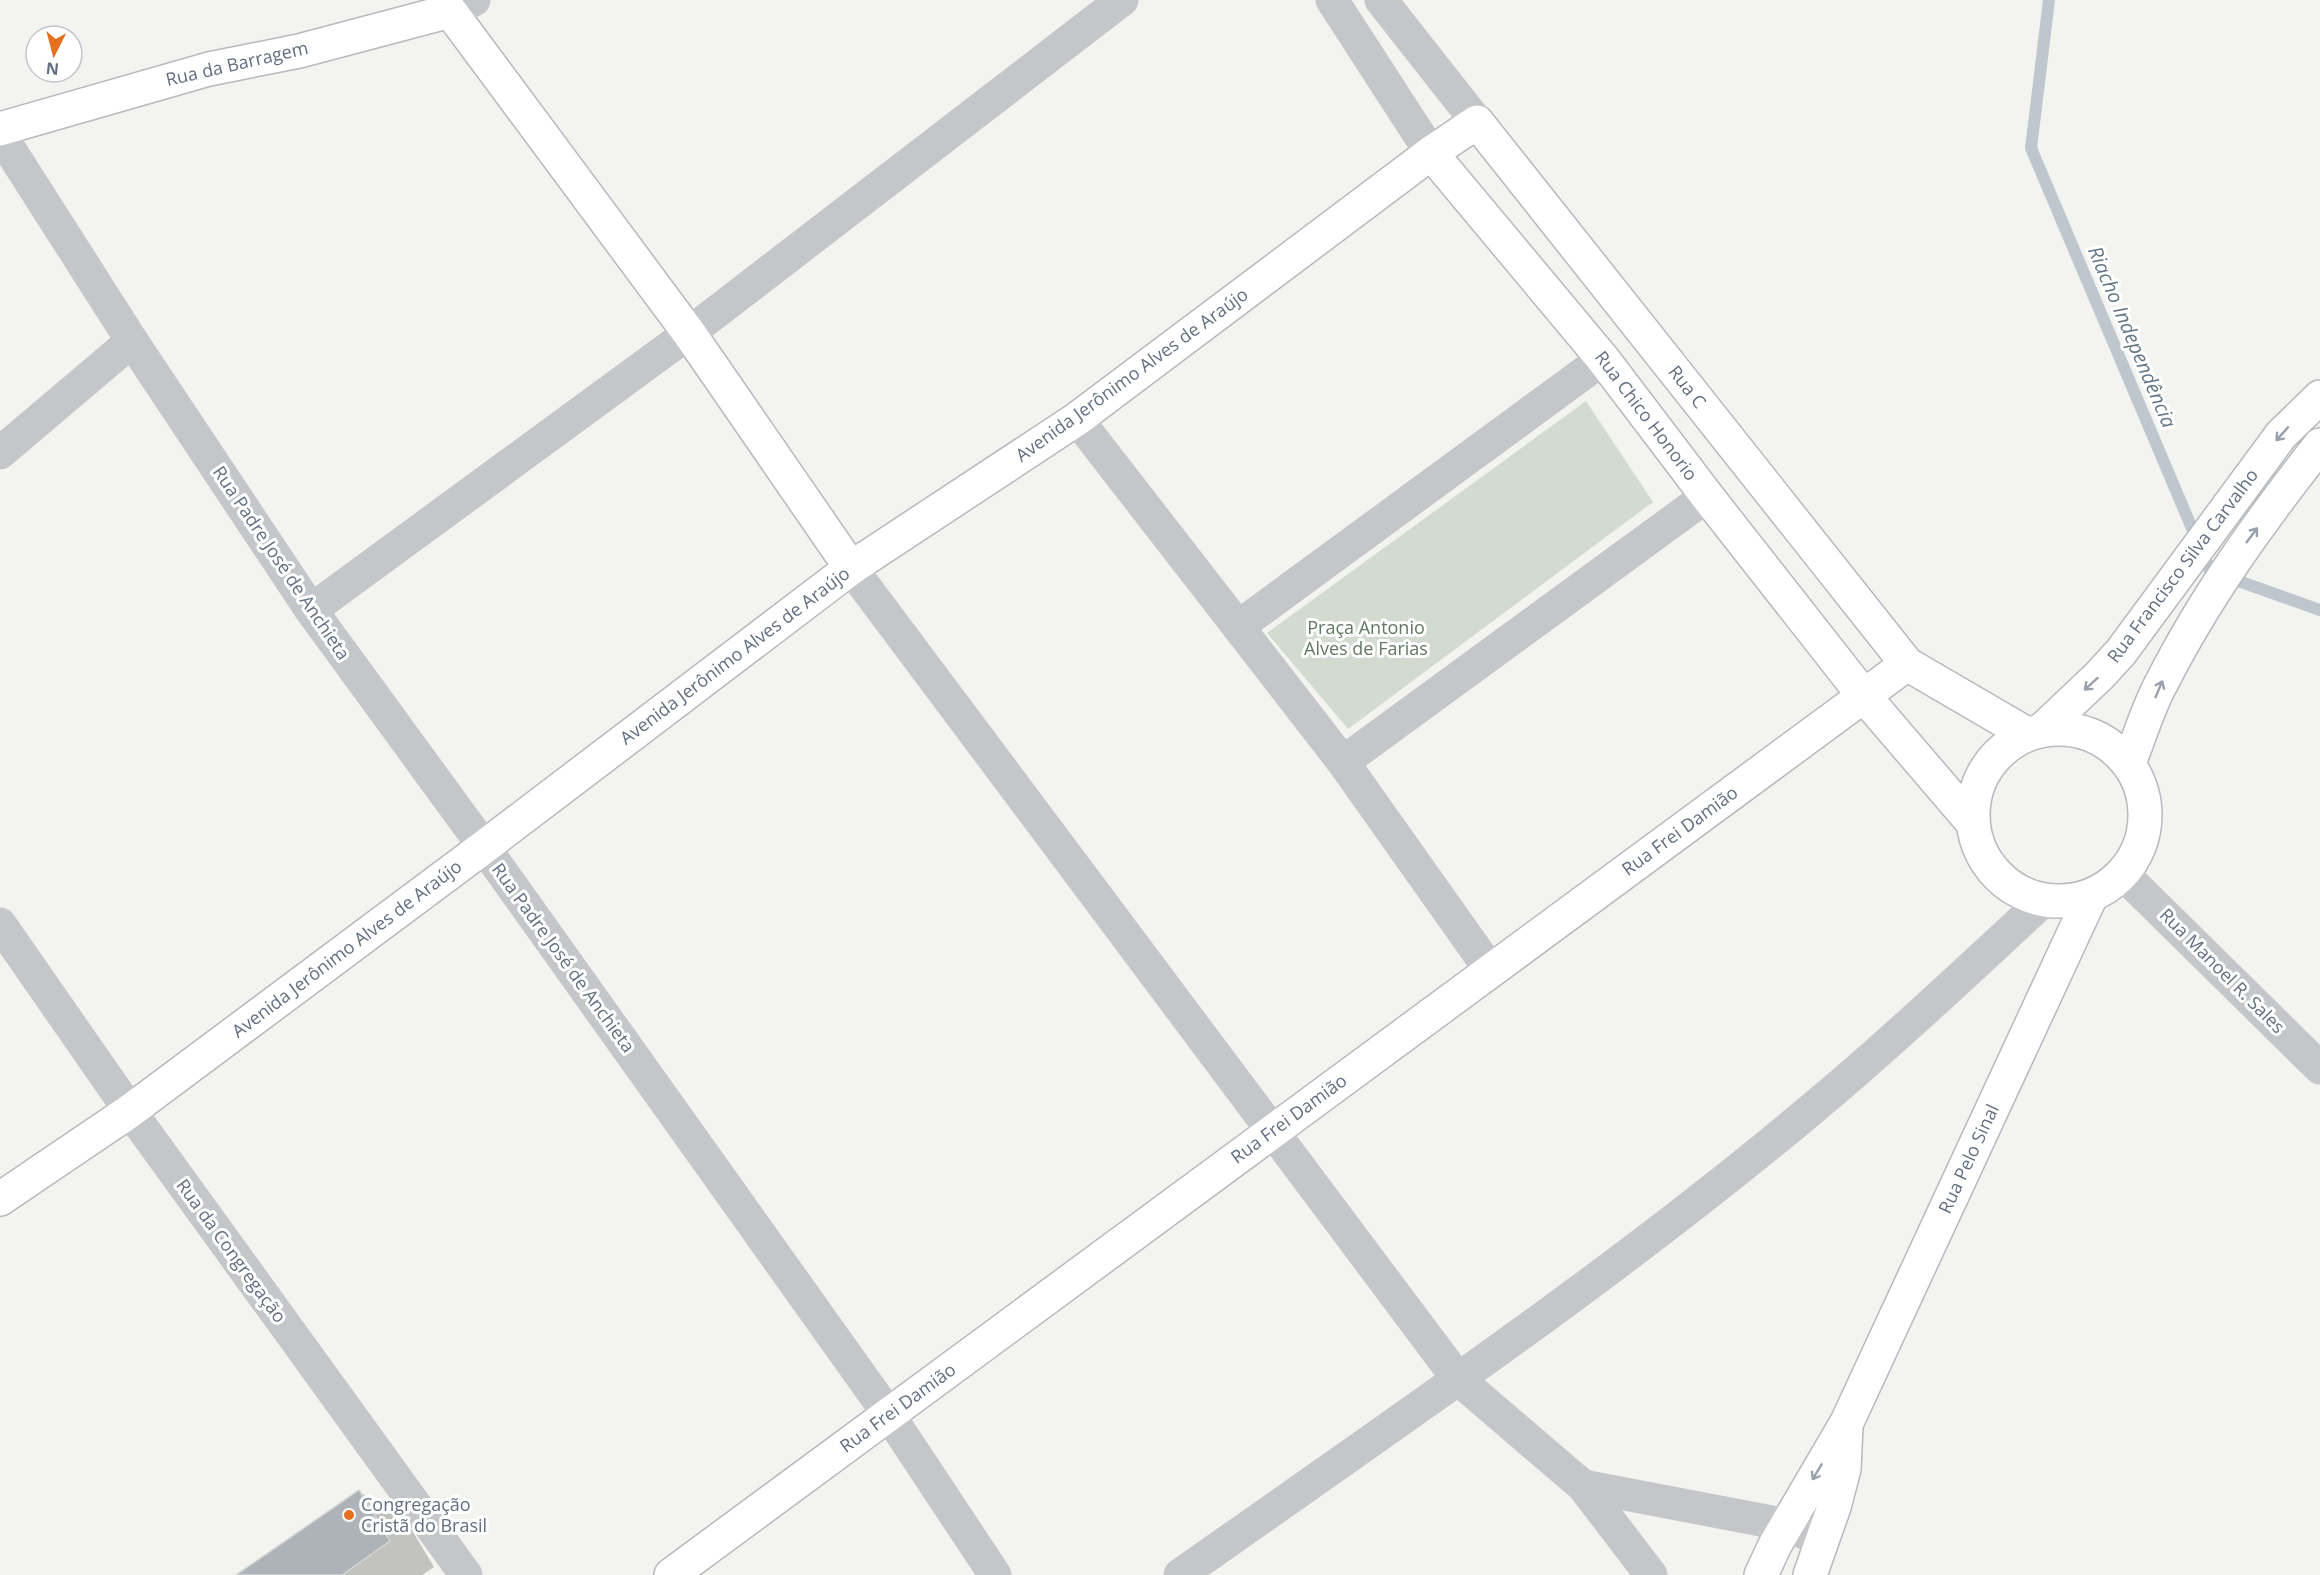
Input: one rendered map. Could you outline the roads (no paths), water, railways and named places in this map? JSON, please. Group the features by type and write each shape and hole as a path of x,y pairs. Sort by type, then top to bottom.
{"street":[{"path":"311,610 689,333 1122,0"},
{"name":"Rua Chico Honorio","path":"1332,0 1431,153 1603,359 1864,696 1972,822"},
{"name":"Rua C","path":"1381,0 1907,664 2034,732"},
{"path":"462,6 851,568 1458,1378 1583,1486 1651,1575"},
{"name":"Rua da Barragem","path":"0,129 209,69 299,51 462,6"},
{"name":"Avenida Jerônimo Alves de Araújo","path":"0,1199 130,1111 484,847 851,568 1077,419 1431,153 1477,122"},
{"name":"Rua Padre José de Anchieta","path":"0,134 132,341 311,610 484,847 889,1415 995,1575"},
{"path":"0,453 132,341"},
{"path":"1239,626 1603,359"},
{"name":"Rua Francisco Silva Carvalho","path":"2034,732 2099,676 2121,652 2281,435 2320,397"},
{"path":"1077,419 1343,762 1491,971"},
{"name":"Rua Francisco Silva Carvalho","path":"2129,763 2160,684 2192,627 2238,553 2320,445"},
{"path":"1343,762 1707,496"},
{"name":"Rua Frei Damião","path":"671,1575 1907,664"},
{"path":"2074,730 2104,741 2129,763 2142,790 2147,820 2140,849 2123,874 2108,887 2091,896 2073,901 2043,901 2016,891 1994,874 1978,850 1972,822 1974,795 1984,769 2003,749 2034,732 2074,730"},
{"name":"Rua Manoel R. Sales","path":"2123,874 2320,1068"},
{"name":"Rua Pelo Sinal","path":"1761,1575 1775,1545 1847,1422 2091,896"},
{"path":"1180,1575 1458,1378 1636,1248 1804,1116 1904,1031 2043,901"},
{"name":"Rua da Congregação","path":"0,924 130,1111 466,1575"},
{"name":"Rua Pelo Sinal","path":"1810,1575 1845,1469 1847,1422"},
{"path":"1583,1486 1787,1525 1822,1541"}],"waterway":[{"name":"Riacho Independência","path":"2049,0 2031,148 2210,571 2320,610"}],"place":[{"name":"Congregação Cristã do Brasil","path":"349,1515"}],"park label":[{"name":"Praça Antonio Alves de Farias","path":"1366,638"}]}
